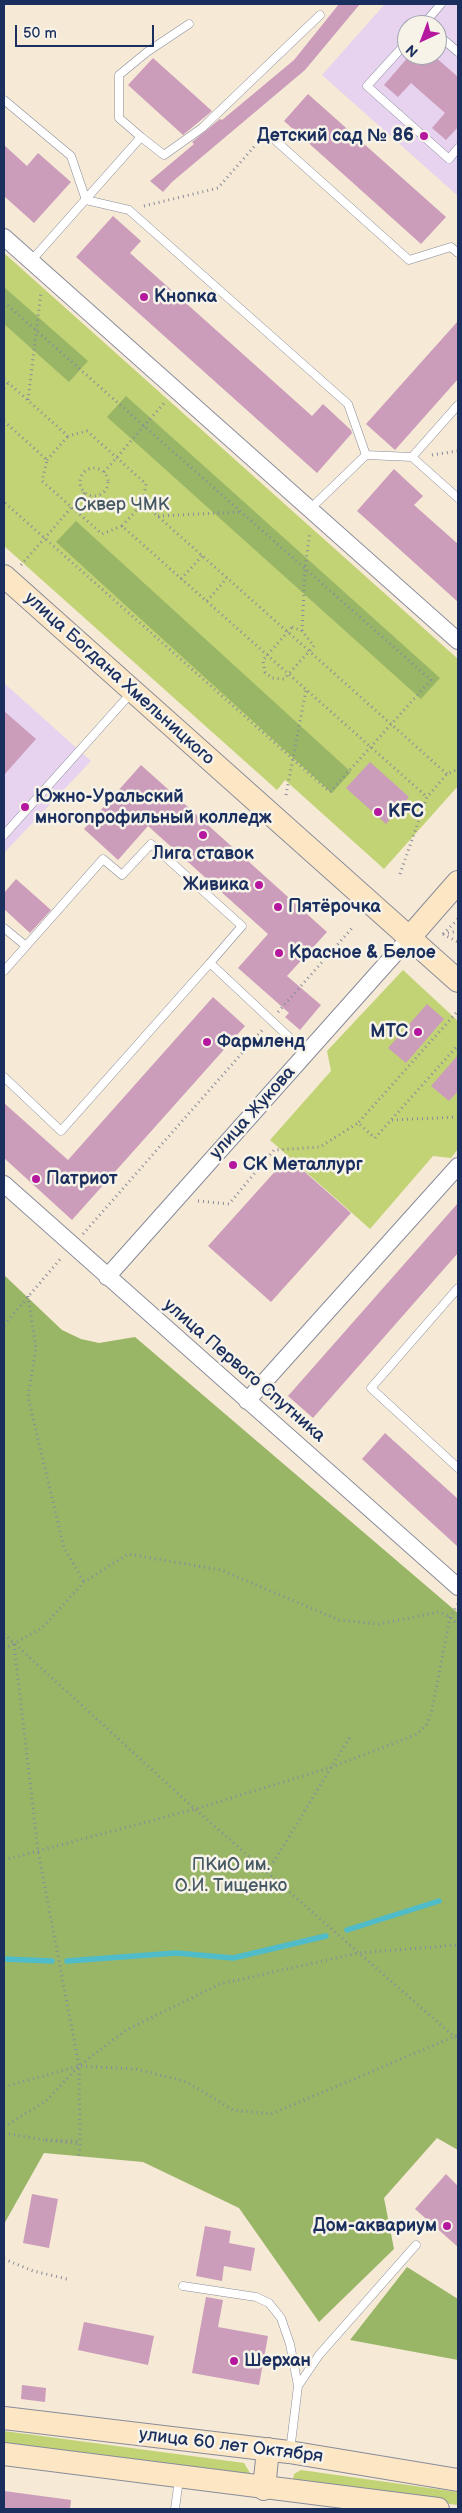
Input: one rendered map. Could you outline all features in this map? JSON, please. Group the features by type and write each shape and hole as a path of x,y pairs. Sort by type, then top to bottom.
{"main road":[{"name":"улица Богдана Хмельницкого","path":"12,570 133,691 458,981"},
{"name":"улица Жукова","path":"409,938 458,882"},
{"name":"улица 60 лет Октября","path":"4,2418 279,2451 458,2480"},
{"path":"264,2489 279,2451"},
{"name":"улица 60 лет Октября","path":"4,2454 179,2476 264,2489 438,2509"}],"street":[{"path":"4,237 458,641"},
{"name":"улица Жукова","path":"107,1277 409,938"},
{"path":"247,1400 458,1166"},
{"name":"улица Первого Спутника","path":"4,1184 458,1587"}],"lane":[{"path":"432,15 441,4"},
{"path":"189,24 147,52 119,76 119,118 164,154 202,128 320,15"},
{"path":"447,43 458,52"},
{"path":"397,53 367,86 449,159 458,148"},
{"path":"4,100 71,156 86,200"},
{"path":"267,133 409,260 451,247 458,253"},
{"path":"31,261 141,137"},
{"path":"86,200 129,210 348,404 366,455"},
{"path":"412,457 458,405"},
{"path":"366,455 412,457 458,498"},
{"path":"314,512 366,455"},
{"path":"4,835 133,691"},
{"path":"4,971 103,859 122,875 151,844 242,926 61,1131 4,1078"},
{"path":"4,928 26,946"},
{"path":"210,963 306,1053"},
{"path":"458,1288 371,1388 458,1468"},
{"path":"279,2451 298,2386 319,2355 416,2245"},
{"path":"183,2286 256,2297 269,2303 281,2318 290,2344 298,2386"},
{"path":"175,2509 179,2476"}],"path":[{"path":"129,210 218,188 267,133"},
{"path":"28,401 42,287"},
{"path":"4,302 431,680 330,792 4,502"},
{"path":"4,379 68,436"},
{"path":"4,388 8,383"},
{"path":"104,472 176,390"},
{"path":"4,421 47,460"},
{"path":"87,431 116,457 146,484 143,503 122,526 102,534 42,481 47,460 68,436 87,431"},
{"path":"412,457 458,451"},
{"path":"94,468 104,472 108,481 104,491 95,496 85,492 80,483 84,472 94,468"},
{"path":"12,570 45,538 85,492"},
{"path":"143,503 447,774"},
{"path":"158,516 241,512"},
{"path":"302,631 305,568 314,512"},
{"path":"122,526 427,797"},
{"path":"181,579 202,556"},
{"path":"207,601 227,578"},
{"path":"292,627 302,631 314,646 284,679 272,678 265,672 263,660 292,627"},
{"path":"286,795 306,690"},
{"path":"400,874 427,797 447,774 458,769"},
{"path":"443,934 458,919"},
{"path":"4,1324 354,926"},
{"path":"443,934 458,931"},
{"path":"443,934 458,942"},
{"path":"198,1201 229,1204 274,1150 320,1147 358,1123 456,1013"},
{"path":"358,1123 375,1138 458,1045"},
{"path":"391,1120 458,1117"},
{"path":"28,1296 36,1348 28,1397 64,1548 84,1582"},
{"path":"4,1649 42,1628 84,1582 128,1554 221,1570 339,1620 379,1624 439,1612 450,1617 458,1625"},
{"path":"4,1860 195,1809 332,1767 415,1736 426,1726 432,1710 450,1617 458,1603"},
{"path":"4,1634 195,1809 268,1871 358,1953 456,2036 458,2040"},
{"path":"14,1644 38,1851 80,2066 80,2141 44,2140"},
{"path":"268,1871 351,1735"},
{"path":"4,2128 46,2101 80,2066 126,2030 220,1984 358,1953 458,1945"},
{"path":"4,2088 80,2066 136,2069 187,2082 233,2110 271,2114 456,2036"},
{"path":"4,2133 80,2144 79,2156"},
{"path":"4,2259 33,2271 66,2280"}],"shaded area":[{"name":"Детский сад № 86","path":"385,4 458,4 458,196 322,75"},
{"name":"Южно-Уральский многопрофильный колледж","path":"4,683 91,761 4,853"}],"green space":[{"name":"Сквер ЧМК","path":"4,253 458,659 458,786 384,869 285,780 277,790 4,546"},
{"path":"4,287 88,361 69,382 4,324"},
{"path":"126,396 440,678 421,699 107,417"},
{"path":"76,521 351,772 332,793 56,542"},
{"path":"403,970 458,1021 458,1149 451,1158 433,1156 370,1229 270,1140 331,1071 327,1051"},
{"name":"ПКиО им. О.И. Тищенко","path":"4,1275 62,1330 81,1339 99,1343 135,1337 458,1613 458,2150 437,2138 384,2198 394,2249 319,2322 239,2208 143,2162 44,2153 4,2224"},
{"path":"407,2267 458,2299 458,2360 350,2340"},
{"path":"4,2431 244,2463 250,2473 248,2476 4,2446"},
{"path":"301,2470 458,2492 458,2505 299,2485 293,2479 294,2474"}],"building":[{"path":"339,4 360,4 305,70 172,182 163,192 150,181 194,144 192,142 220,119 222,120 294,60"},
{"path":"153,58 212,111 183,135 128,85"},
{"path":"401,65 444,65 458,77 458,127 446,140 432,128 445,113 411,83 398,97 384,85"},
{"path":"308,94 446,217 421,244 284,121"},
{"path":"4,145 27,166 38,153 71,182 34,223 4,196"},
{"path":"113,216 141,241 130,253 312,416 323,404 351,430 352,433 317,473 76,257"},
{"path":"458,321 458,379 395,450 366,424"},
{"path":"394,469 423,496 414,505 458,544 458,602 357,511"},
{"path":"4,711 36,739 4,775"},
{"path":"370,762 409,797 386,824 346,788"},
{"path":"141,765 327,932 287,976 321,1005 300,1030 285,1017 289,1013 238,968 268,934 148,826 118,860 84,829"},
{"path":"16,879 51,910 30,933 4,909 4,893"},
{"path":"213,997 245,1026 72,1220 4,1158 4,1103 68,1160"},
{"path":"427,1004 444,1019 406,1063 388,1048"},
{"path":"458,1055 458,1091 449,1101 431,1086"},
{"path":"288,1157 351,1213 271,1302 208,1246"},
{"path":"458,1203 458,1253 313,1418 288,1396"},
{"path":"385,1433 458,1499 458,1547 362,1459"},
{"name":"Дом-аквариум","path":"446,2174 458,2186 458,2247 415,2209"},
{"path":"32,2194 58,2199 49,2248 23,2243"},
{"path":"205,2226 231,2231 229,2243 255,2248 251,2271 224,2266 222,2281 196,2276"},
{"path":"206,2297 223,2300 218,2327 268,2336 259,2385 192,2373"},
{"path":"84,2322 154,2336 148,2365 78,2350"},
{"path":"22,2385 46,2388 45,2402 21,2399"},
{"path":"4,2491 71,2500 70,2509 4,2509"}],"waterway":[{"path":"347,1930 439,1901"},
{"path":"67,1961 176,1953 233,1958 326,1936"},
{"path":"4,1959 52,1961"}],"place":[{"name":"Детский сад № 86","path":"424,136"},
{"name":"Кнопка","path":"144,297"},
{"name":"Южно-Уральский многопрофильный колледж","path":"25,807"},
{"name":"KFC","path":"378,812"},
{"name":"Лига ставок","path":"203,835"},
{"name":"Живика","path":"259,885"},
{"name":"Пятёрочка","path":"278,907"},
{"name":"Красное & Белое","path":"279,953"},
{"name":"МТС","path":"418,1032"},
{"name":"Фармленд","path":"207,1042"},
{"name":"СК Металлург","path":"233,1165"},
{"name":"Патриот","path":"36,1179"},
{"name":"Дом-аквариум","path":"447,2226"},
{"name":"Шерхан","path":"234,2361"}]}
